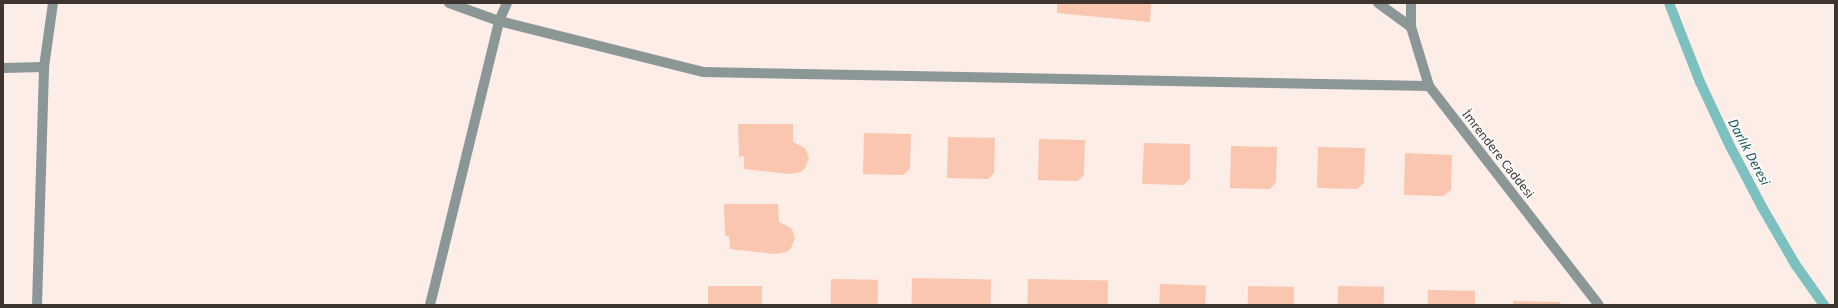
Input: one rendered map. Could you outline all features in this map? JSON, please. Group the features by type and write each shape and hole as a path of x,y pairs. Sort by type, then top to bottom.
{"street":[{"path":"37,305 44,67 53,3"},
{"path":"449,3 499,21 703,72 1429,86"},
{"path":"430,305 499,21 507,3"},
{"path":"1378,3 1411,27"},
{"name":"İmrendere Caddesi","path":"1411,3 1411,27 1429,86 1599,305"},
{"path":"3,68 44,67"}],"building":[{"path":"1057,3 1151,3 1150,22 1057,13"},
{"path":"738,124 793,124 793,142 805,148 809,158 805,168 801,172 789,174 744,169 744,156 739,157"},
{"path":"864,133 911,134 910,169 903,175 863,174"},
{"path":"948,137 995,138 994,173 988,179 947,178"},
{"path":"1039,139 1085,140 1084,175 1078,181 1038,180"},
{"path":"1144,143 1190,144 1190,179 1183,185 1142,184"},
{"path":"1231,146 1277,147 1276,182 1270,189 1230,188"},
{"path":"1318,147 1365,148 1364,183 1357,189 1317,188"},
{"path":"1405,153 1452,155 1451,190 1444,196 1404,195"},
{"path":"724,204 778,204 779,222 791,228 795,238 791,248 787,252 775,254 730,249 729,236 725,236"},
{"path":"912,278 991,279 991,305 912,305"},
{"path":"831,279 878,280 878,305 831,305"},
{"path":"1028,279 1108,280 1108,305 1028,305"},
{"path":"1160,284 1206,286 1205,305 1159,305"},
{"path":"708,286 762,286 762,304 765,305 708,305"},
{"path":"1248,286 1294,287 1294,305 1248,305"},
{"path":"1338,286 1384,287 1384,305 1338,305"},
{"path":"1428,290 1475,291 1475,305 1428,305"},
{"path":"1513,301 1560,302 1560,305 1513,305"}],"waterway":[{"name":"Darlık Deresi","path":"1669,3 1700,82 1730,146 1762,207 1795,264 1824,305"}]}
